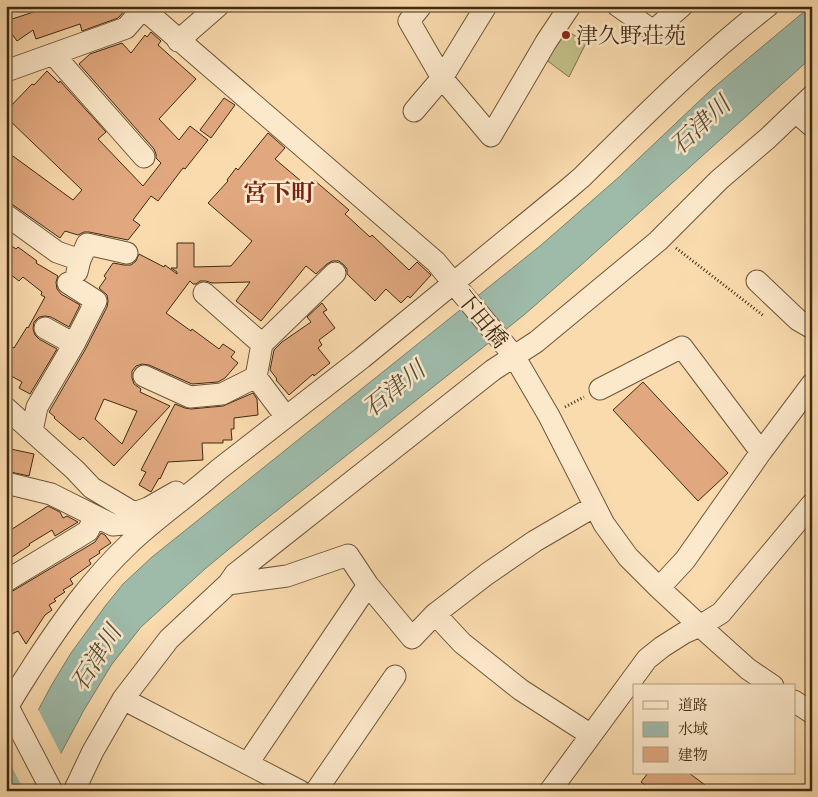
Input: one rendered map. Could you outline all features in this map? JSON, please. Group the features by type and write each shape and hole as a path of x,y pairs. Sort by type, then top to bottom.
{"street":[{"path":"178,41 218,6"},
{"path":"421,6 409,21 442,78 490,136 546,42 570,6"},
{"path":"414,111 442,78 486,6"},
{"path":"618,6 652,31 682,6"},
{"path":"52,791 8,708 55,632 95,579 128,545 218,470 362,358 582,177 677,84 736,31 768,6"},
{"path":"6,71 126,28 142,7"},
{"name":"下田橋","path":"142,7 178,41 436,262 514,356 549,416 604,524 628,556 658,588 700,626 748,669 770,684"},
{"path":"53,54 144,158"},
{"path":"74,791 93,751 123,699 169,639 228,584 235,574 493,370 536,342 662,237 719,180 768,138 812,96"},
{"path":"796,112 812,126"},
{"path":"6,215 56,252 75,272 96,300 74,344 37,407 32,431"},
{"path":"75,272 87,244 126,252"},
{"path":"286,417 256,377 262,344 335,273"},
{"path":"757,281 798,320 812,328"},
{"path":"204,293 262,344"},
{"path":"45,328 74,344"},
{"path":"600,389 682,347 761,452"},
{"path":"144,376 190,397 222,394 256,377"},
{"path":"658,588 685,560 761,452 812,384"},
{"path":"6,408 75,470 92,488 134,513"},
{"path":"51,494 75,470"},
{"path":"6,484 51,494 113,525 123,524 134,513 148,508 218,470"},
{"path":"556,789 591,735 648,659 684,633 721,613 812,504"},
{"path":"228,584 287,576 348,555 368,585 412,638 435,614 486,574 535,541 595,506"},
{"path":"6,581 88,531 95,516"},
{"path":"248,764 368,585"},
{"path":"435,614 462,643 520,690 591,735"},
{"path":"316,791 395,676"},
{"path":"123,699 300,791"},
{"path":"796,702 812,713"}],"path":[{"path":"662,237 771,321"},
{"path":"549,416 600,389"}],"shaded area":[{"path":"566,30 586,43 569,77 545,59"}],"water":[{"name":"石津川","path":"811,6 812,57 524,315 251,531 206,568 141,627 112,664 84,710 61,753 47,791 6,791 6,771 51,686 71,653 123,584 152,557 540,246 619,177 712,89"}],"pier":[{"path":"37,707 62,756 49,791 24,791 9,761"}],"building":[{"path":"52,6 128,7 118,18 82,31 80,24 36,39 33,30 17,41 6,26 6,21"},
{"path":"151,32 161,41 158,45 196,79 159,119 179,140 190,126 208,140 185,169 183,168 158,201 151,196 133,220 140,225 128,240 89,232 78,235 65,231 60,238 6,200 6,151 73,200 82,190 6,117 6,111 47,71 59,83 60,81 106,132 98,139 143,186 161,163 156,158 154,149 79,64 90,54 122,43 131,53 145,35 147,37"},
{"path":"224,98 235,105 211,138 200,130"},
{"path":"268,133 285,148 275,159 308,187 314,180 349,210 345,214 370,237 372,235 409,270 417,262 431,275 410,298 408,296 401,303 386,289 375,301 347,274 347,269 339,261 332,261 316,274 306,266 261,321 236,301 250,282 212,283 200,281 193,284 190,281 166,313 219,349 223,344 235,352 231,357 238,363 225,378 218,382 192,384 149,365 142,364 136,366 132,371 132,378 134,384 141,389 140,392 170,406 114,466 83,437 80,440 49,412 85,350 107,307 107,295 99,288 106,278 104,276 113,263 131,265 136,261 139,254 164,267 165,265 177,274 171,268 177,268 177,243 194,243 194,267 231,266 252,241 208,203 228,181 236,168 238,170","holes":["104,399 137,411 122,444 95,419"]},
{"path":"6,242 16,249 18,247 37,261 36,263 58,276 56,282 57,289 61,294 80,305 69,327 51,317 45,316 39,317 34,322 33,329 35,335 57,349 30,394 19,388 22,382 6,373 6,343 14,348 28,328 45,297 41,295 42,292 23,277 19,281 6,271"},
{"path":"322,303 327,310 323,312 335,328 319,340 322,345 318,348 330,363 314,376 313,374 289,395 270,370 274,350 282,342 311,322 307,317"},
{"path":"643,382 728,473 698,501 613,410"},
{"path":"253,393 257,399 258,415 234,418 234,429 231,429 232,440 223,440 223,443 202,443 203,460 168,462 151,492 139,485 146,472 141,470 175,404 191,409 223,406"},
{"path":"6,448 34,454 29,476 6,471"},
{"path":"48,506 60,512 63,518 67,516 78,522 55,536 52,530 6,561 6,533"},
{"path":"101,533 111,543 89,560 91,564 70,579 73,584 63,590 65,592 54,599 56,601 49,605 52,610 45,615 26,644 18,631 12,634 6,626 6,595 95,542"},
{"path":"647,774 690,774 713,791 653,791 641,782"}],"place":[{"name":"津久野荘苑","path":"566,35"}],"district":[{"name":"宮下町","path":"279,193"}]}
